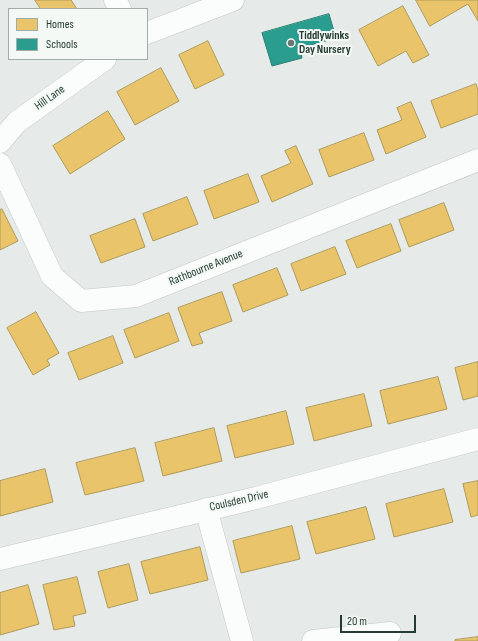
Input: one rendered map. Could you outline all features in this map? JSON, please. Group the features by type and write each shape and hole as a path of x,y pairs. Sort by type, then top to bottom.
{"street":[{"path":"148,33 233,0"},
{"name":"Hill Lane","path":"0,142 17,122 104,60"},
{"name":"Rathbourne Avenue","path":"0,164 52,276 81,301 136,296 478,160"},
{"name":"Coulsden Drive","path":"0,559 256,498 478,439"},
{"path":"206,509 242,641"},
{"path":"313,641 390,633"}],"building: Homes":[{"path":"35,0 71,0 76,8 40,8"},
{"path":"416,0 478,0 478,21 468,4 430,26"},
{"path":"403,6 429,55 413,63 406,51 378,66 359,30"},
{"path":"208,41 224,75 195,89 179,55"},
{"path":"161,68 179,101 135,125 117,92"},
{"path":"476,84 478,90 478,114 441,128 431,101"},
{"path":"411,102 426,137 386,154 377,130 402,120 397,108"},
{"path":"108,111 125,139 70,174 53,146"},
{"path":"364,133 374,160 329,177 319,150"},
{"path":"296,146 313,184 272,202 261,176 291,163 285,151"},
{"path":"248,174 259,202 214,219 204,191"},
{"path":"187,197 198,224 153,241 143,214"},
{"path":"444,203 454,230 409,247 399,220"},
{"path":"2,209 18,241 0,250 0,210"},
{"path":"135,219 145,247 101,263 90,236"},
{"path":"391,224 401,251 357,268 346,241"},
{"path":"335,247 346,274 301,291 291,264"},
{"path":"277,268 288,295 243,312 233,285"},
{"path":"222,292 232,321 199,333 203,343 192,346 178,308"},
{"path":"36,312 59,353 47,360 50,365 33,375 7,328"},
{"path":"169,313 179,341 135,358 124,330"},
{"path":"113,336 123,363 79,380 68,353"},
{"path":"478,362 478,396 463,400 455,368"},
{"path":"438,377 447,409 388,424 380,391"},
{"path":"364,394 372,426 314,441 306,408"},
{"path":"286,411 294,444 235,458 227,426"},
{"path":"214,428 222,461 163,476 155,443"},
{"path":"135,448 144,481 85,495 76,463"},
{"path":"45,469 53,502 0,516 0,481"},
{"path":"478,481 478,515 471,517 463,484"},
{"path":"444,489 453,522 394,537 386,504"},
{"path":"366,507 375,539 316,554 307,522"},
{"path":"292,526 300,559 241,573 233,541"},
{"path":"200,547 208,580 150,594 141,562"},
{"path":"129,564 138,600 108,608 98,572"},
{"path":"77,577 86,613 73,616 75,626 54,630 43,585"},
{"path":"28,585 39,624 0,635 0,593"},
{"path":"478,637 478,641 455,641 455,640"}],"building: Schools":[{"name":"Tiddlywinks Day Nursery","path":"329,14 336,38 300,48 302,58 272,66 262,33"}],"place":[{"name":"Tiddlywinks Day Nursery","path":"291,43"}]}
